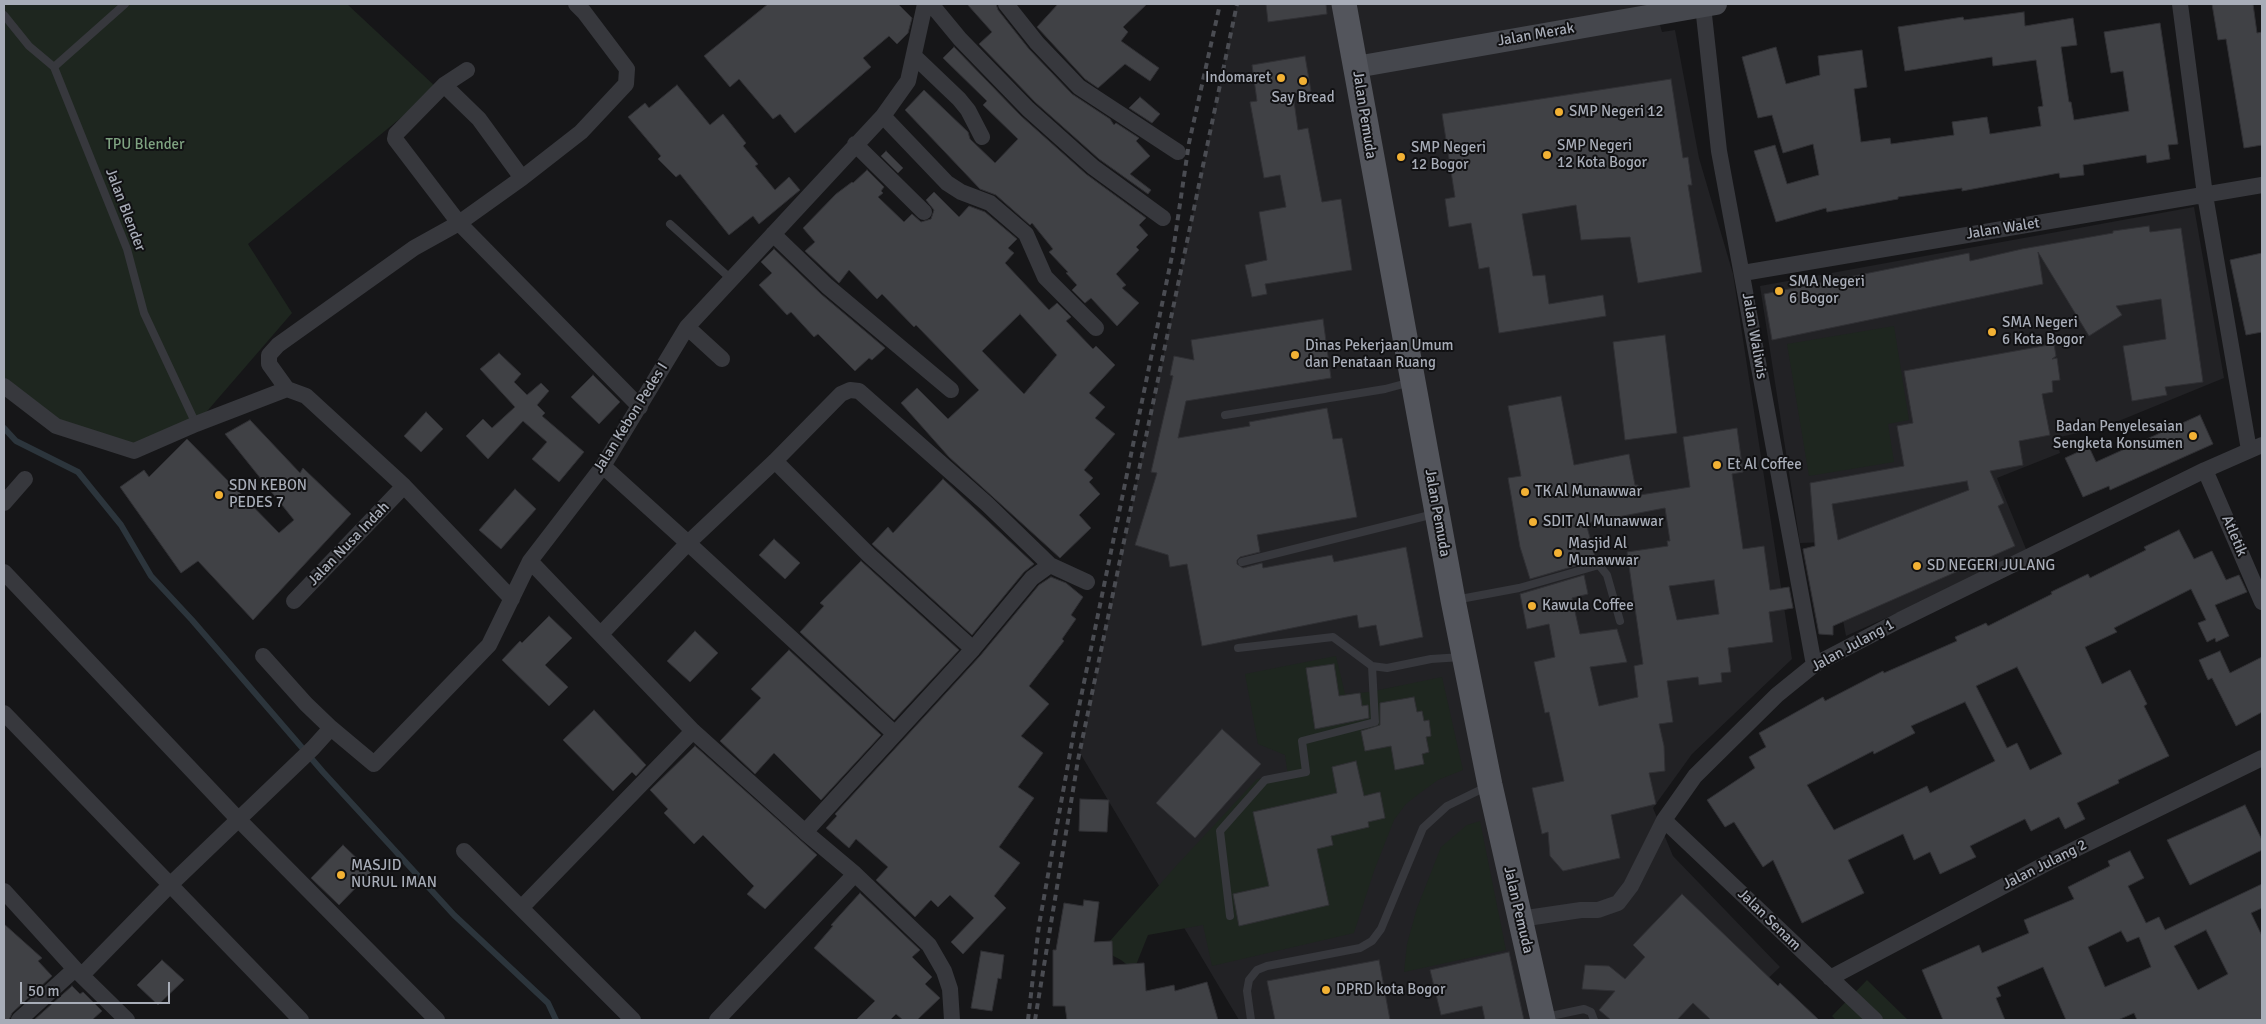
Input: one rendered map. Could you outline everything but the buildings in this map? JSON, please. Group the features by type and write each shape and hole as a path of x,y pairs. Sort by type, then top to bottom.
{"main road":[{"name":"Jalan Pemuda","path":"1344,4 1464,657 1490,785 1542,1019"}],"street":[{"path":"512,599 404,486 306,396 287,389 269,364 269,355 278,345 414,248 459,223 522,178 581,132 626,84 627,69 576,4"},
{"name":"Jalan Kebon Pedes I","path":"331,728 374,764 489,645 530,561 602,466 687,328 855,144 883,116 908,81 924,4"},
{"path":"931,4 960,39 1028,109 1093,167 1163,218"},
{"path":"1006,4 1037,43 1079,87 1178,152"},
{"path":"2180,4 2205,195 2256,448"},
{"name":"Jalan Merak","path":"1356,67 1709,5"},
{"name":"Jalan Waliwis","path":"1709,5 1719,151 1814,665"},
{"path":"914,56 964,105 982,137"},
{"path":"466,70 444,85 396,134 395,139 459,223 640,407"},
{"path":"444,85 479,119 522,178"},
{"path":"883,116 946,183 960,192 990,203 1026,234 1046,277 1096,328"},
{"path":"855,144 924,212"},
{"name":"Jalan Walet","path":"1743,273 2262,185"},
{"path":"773,234 827,286 951,390"},
{"path":"687,328 722,359"},
{"path":"4,386 56,426 134,451 196,424 287,389"},
{"path":"600,634 688,543 775,461 841,394 850,390 859,391 987,504 1050,565 1087,582"},
{"name":"Jalan Julang 1","path":"1520,919 1581,910 1598,910 1618,903 1632,886 1664,820 1695,776 1777,694 1814,665 1900,620 2205,470 2256,448"},
{"path":"775,461 869,555 974,649"},
{"path":"602,466 894,734"},
{"name":"Atletik","path":"2205,470 2262,602"},
{"path":"4,503 25,479"},
{"name":"Jalan Nusa Indah","path":"294,601 404,486"},
{"path":"530,561 693,731 804,832 855,874 929,945 944,971 950,988 952,1020"},
{"path":"804,832 974,649 1026,585 1050,565"},
{"path":"4,572 238,818 437,1020"},
{"path":"19,1020 78,972 313,748 331,728 306,704 263,656"},
{"path":"4,713 301,1020"},
{"path":"522,907 693,731"},
{"name":"Jalan Julang 2","path":"1830,978 2053,860 2262,758"},
{"name":"Jalan Senam","path":"1664,820 1875,1020"},
{"path":"464,851 633,1020"},
{"path":"716,1020 855,874"},
{"path":"4,891 78,972 127,1020"}],"lane":[{"path":"4,15 29,46 54,67 125,4"},
{"name":"Jalan Blender","path":"54,67 127,249 144,312 196,424"},
{"path":"670,224 731,280"},
{"path":"1225,415 1385,389 1412,382"},
{"path":"1242,562 1437,514"},
{"path":"1453,600 1519,588 1599,566 1607,575 1620,621"},
{"path":"1238,648 1334,637 1372,666 1387,668 1431,659 1464,657"},
{"path":"1230,916 1220,831 1265,780 1306,772 1302,741 1375,722 1372,666"},
{"path":"1251,1020 1247,991 1249,980 1257,970 1267,966 1360,948 1372,941 1381,930 1423,828 1447,806 1490,785"},
{"path":"1542,1019 1584,1009 1591,1012 1594,1020"}],"shaded area":[{"path":"1237,4 1654,4 1662,32 1675,30 1699,158 1733,274 1792,659 1692,754 1653,808 1673,856 1780,967 1725,1020 1239,1020 1080,753"},
{"name":"SMA Negeri 6 Kota Bogor","path":"2194,207 2224,378 2104,427 2056,438 2060,453 1997,478 2028,554 1846,636 1828,542 1800,543 1760,286"}],"green space":[{"name":"TPU Blender","path":"4,4 347,4 437,88 248,244 292,313 196,424 134,451 56,426 4,386"},
{"path":"1894,326 1909,420 1888,424 1894,462 1809,476 1787,344"},
{"path":"1336,656 1345,694 1369,692 1442,677 1463,770 1438,780 1420,793 1406,804 1394,820 1374,871 1354,933 1212,966 1203,925 1148,935 1134,970 1121,960 1102,950 1176,866 1257,779 1288,776 1285,755 1258,744 1245,674"},
{"path":"1480,821 1506,950 1404,972 1407,944 1417,908 1441,847 1467,825"},
{"path":"1867,980 1908,1020 1836,1020 1832,1016"}],"waterway":[{"path":"4,428 16,441 78,472 121,525 151,576 192,620 323,772 454,915 548,1003 556,1020"}],"railway":[{"path":"1028,1020 1039,925 1074,731 1173,251 1189,143 1220,4"},
{"path":"1035,1020 1078,760 1237,4"}],"place":[{"name":"Indomaret","path":"1281,78"},
{"name":"Say Bread","path":"1303,81"},
{"name":"SMP Negeri 12","path":"1559,112"},
{"name":"SMP Negeri 12 Kota Bogor","path":"1547,155"},
{"name":"SMP Negeri 12 Bogor","path":"1401,157"},
{"name":"SMA Negeri 6 Bogor","path":"1779,291"},
{"name":"SMA Negeri 6 Kota Bogor","path":"1992,332"},
{"name":"Dinas Pekerjaan Umum dan Penataan Ruang","path":"1295,355"},
{"name":"Badan Penyelesaian Sengketa Konsumen","path":"2193,436"},
{"name":"Et Al Coffee","path":"1717,465"},
{"name":"TK Al Munawwar","path":"1525,492"},
{"name":"SDN KEBON PEDES 7","path":"219,495"},
{"name":"SDIT Al Munawwar","path":"1533,522"},
{"name":"Masjid Al Munawwar","path":"1558,553"},
{"name":"SD NEGERI JULANG","path":"1917,566"},
{"name":"Kawula Coffee","path":"1532,606"},
{"name":"MASJID NURUL IMAN","path":"341,875"},
{"name":"DPRD kota Bogor","path":"1326,990"}]}
